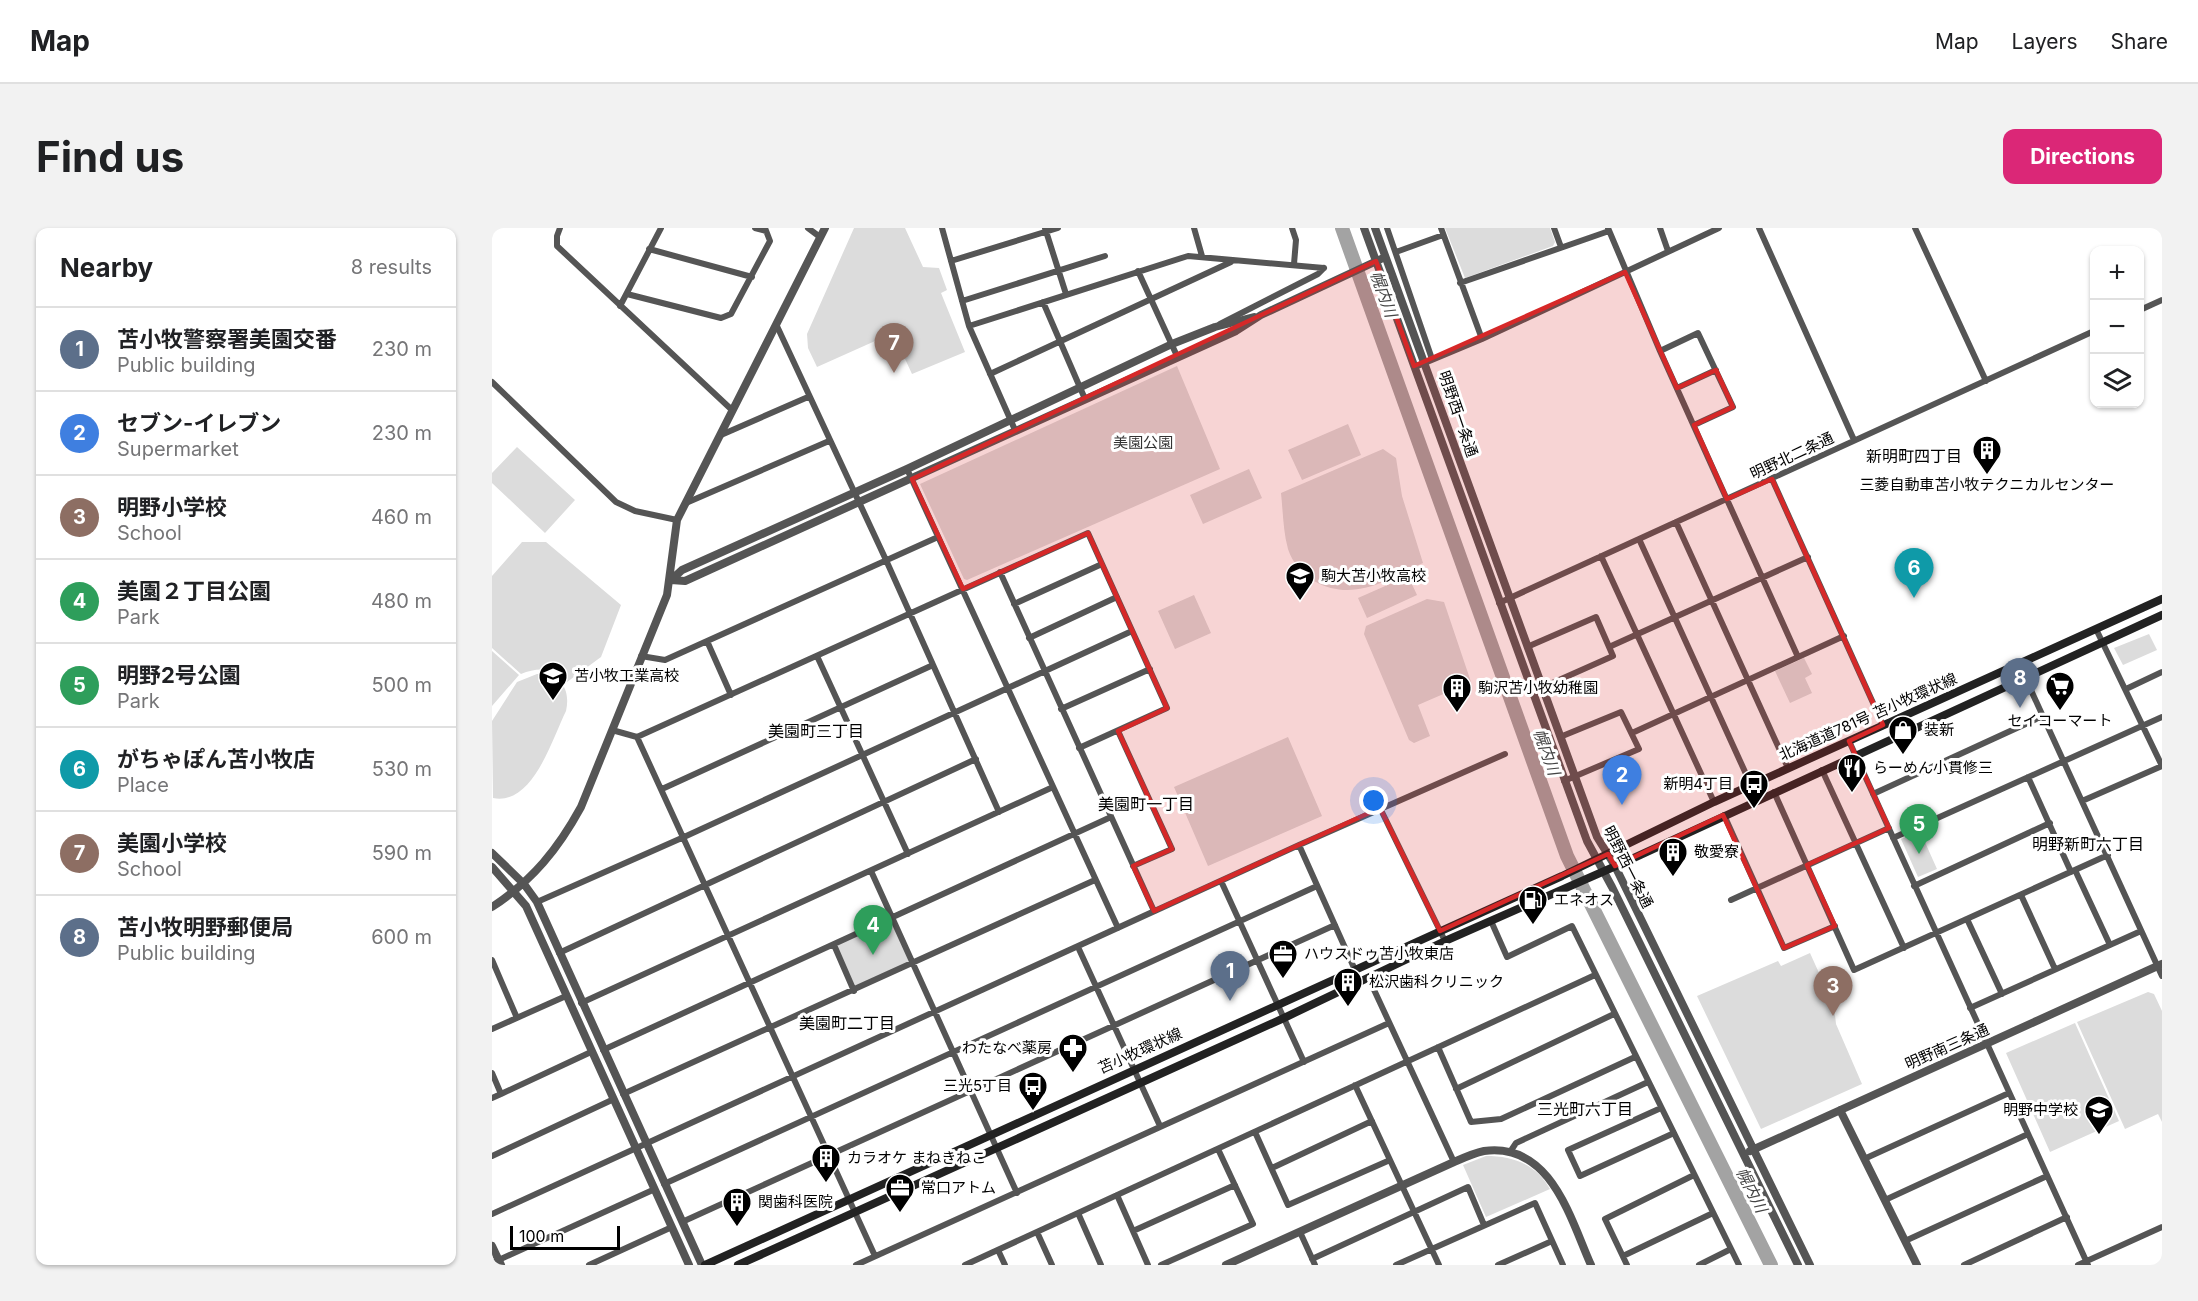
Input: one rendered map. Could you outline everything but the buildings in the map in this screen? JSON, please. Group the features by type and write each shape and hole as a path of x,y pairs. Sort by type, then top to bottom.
{"main road":[{"name":"北海道道781号 苫小牧環状線","path":"1587,864 1714,802 2162,599"},
{"name":"北海道道781号 苫小牧環状線","path":"1592,877 2162,615"},
{"name":"苫小牧環状線","path":"704,1265 1587,864"},
{"name":"苫小牧環状線","path":"738,1265 996,1146 1284,1018 1445,941 1592,877"}],"street":[{"path":"560,228 557,246 732,410"},
{"path":"620,306 661,228"},
{"path":"627,294 722,318 731,314 770,241 766,230 755,228"},
{"path":"808,228 820,237"},
{"path":"492,907 524,884 546,862 565,837 581,807 667,595 671,580 673,541 677,520 825,228"},
{"path":"942,228 969,326 1015,430"},
{"path":"951,261 1058,228"},
{"path":"1195,228 1202,256"},
{"path":"1292,228 1296,240 1294,264"},
{"name":"明野西一条通","path":"1364,228 1373,262 1414,367 1564,781 1596,859 1798,1265"},
{"name":"明野西一条通","path":"1375,228 1385,258 1429,361 1509,598 1597,837 1615,866 1810,1265"},
{"path":"1387,228 1429,361"},
{"path":"1554,228 1561,247"},
{"path":"1659,228 1668,251"},
{"path":"1414,367 1482,339 1717,228"},
{"path":"1759,228 1854,440"},
{"path":"1915,228 1986,381"},
{"path":"1046,230 1066,294"},
{"path":"1460,283 1608,230 1659,351 1798,657"},
{"path":"1395,252 1442,231 1482,339"},
{"path":"649,249 752,277"},
{"path":"962,302 1105,256"},
{"path":"969,326 1188,256 1324,268 1318,274 1233,315 1215,327"},
{"path":"671,580 685,581 860,503 1015,430 1236,331 1261,315 1385,258"},
{"path":"990,374 1233,261"},
{"path":"1138,271 1177,356"},
{"path":"2144,308 2162,300"},
{"path":"1043,302 1085,399"},
{"path":"671,580 681,570 907,469 1172,344 1215,327 1261,315"},
{"path":"776,324 956,712 999,812"},
{"path":"1659,351 1698,333 1716,370 1733,407 1694,425"},
{"name":"明野北二条通","path":"1499,603 2090,333"},
{"path":"1677,388 1716,370"},
{"path":"492,382 616,502 635,511 677,520"},
{"path":"721,435 808,397"},
{"path":"686,503 829,441"},
{"path":"907,469 1118,928"},
{"path":"1772,479 1883,725"},
{"path":"1676,522 1788,768"},
{"path":"612,730 637,736 1088,533 1167,708 1079,748"},
{"path":"641,657 665,660 938,537"},
{"path":"1639,538 1751,785"},
{"path":"1601,556 1714,802"},
{"path":"1609,647 1808,557"},
{"path":"1014,604 1102,564"},
{"path":"1000,572 1154,911"},
{"path":"1029,638 1117,597"},
{"path":"1527,646 1596,617 1613,656 1532,692"},
{"path":"2082,801 2162,766 2096,629"},
{"path":"537,902 1132,631"},
{"path":"1632,733 1844,636"},
{"path":"707,641 731,694"},
{"path":"817,656 908,854"},
{"path":"2019,664 2141,931 2160,965 2162,976"},
{"path":"662,789 933,665"},
{"path":"1061,709 1150,669"},
{"path":"2126,689 2162,672"},
{"path":"1560,737 1622,712 1639,749 1564,781"},
{"path":"1873,794 2043,716"},
{"path":"1893,838 2162,717"},
{"path":"1118,731 1172,849 1133,866"},
{"path":"637,736 875,1256"},
{"path":"1849,741 2087,1263"},
{"path":"492,1214 1380,808 1506,754"},
{"path":"559,953 976,759"},
{"path":"1822,770 1904,948"},
{"path":"2028,777 2110,945"},
{"path":"581,1004 1053,788"},
{"path":"1774,792 1854,970 2108,855"},
{"path":"1380,808 1445,941"},
{"path":"1724,815 1784,948 1834,926"},
{"path":"603,1050 1111,817"},
{"path":"1914,886 2050,823"},
{"path":"1731,900 1888,828"},
{"path":"1299,845 1355,970"},
{"path":"492,853 524,884 537,902 581,1004 704,1265"},
{"path":"492,867 526,906 689,1265"},
{"path":"871,871 1017,1193"},
{"path":"623,1094 1095,880"},
{"path":"1221,881 1304,1062"},
{"path":"664,1184 1317,886"},
{"path":"2021,894 2055,969"},
{"path":"1967,919 2002,993"},
{"path":"1491,921 1507,957 1572,926 1739,1265"},
{"path":"682,1222 1335,925"},
{"path":"1970,1008 2141,931"},
{"path":"834,945 854,991"},
{"path":"1078,947 1160,1126"},
{"path":"492,960 517,1018"},
{"name":"明野南三条通","path":"1743,1154 2160,965"},
{"path":"965,1265 1595,975"},
{"path":"1369,979 1454,1162"},
{"path":"492,1029 566,996"},
{"path":"1456,1089 1614,1014"},
{"path":"856,1265 1389,1023"},
{"path":"1438,1047 1471,1122 1502,1119 1635,1056"},
{"path":"492,1098 591,1052"},
{"path":"492,1073 501,1094"},
{"path":"1510,1152 1516,1143 1648,1082"},
{"path":"1355,1085 1439,1265"},
{"path":"1864,1159 2009,1092"},
{"path":"492,1156 614,1099"},
{"path":"1661,1108 1568,1150 1580,1176 1674,1134"},
{"path":"1840,1110 1917,1265"},
{"path":"1272,1168 1372,1121"},
{"path":"1255,1132 1288,1205 1390,1160"},
{"path":"1885,1200 2028,1134"},
{"path":"1161,1265 1253,1224 1218,1149"},
{"path":"1226,1265 1454,1162 1484,1151 1510,1152 1527,1159 1546,1172 1591,1265"},
{"path":"1627,1265 1605,1219 1694,1175"},
{"path":"1905,1241 2047,1176"},
{"path":"1133,1231 1235,1185"},
{"path":"1300,1232 1313,1262 1413,1210 1468,1187 1485,1225"},
{"path":"492,1246 497,1262 655,1190"},
{"path":"1117,1195 1148,1265"},
{"path":"1395,1265 1535,1203 1563,1265"},
{"path":"1078,1213 1101,1265"},
{"path":"1623,1256 1713,1213"},
{"path":"1964,1265 2067,1217"},
{"path":"590,1265 672,1227"},
{"path":"2078,1265 2087,1263 2162,1227"},
{"path":"1037,1232 1052,1265"},
{"path":"1498,1265 1552,1241"},
{"path":"1699,1265 1731,1249"},
{"path":"999,1250 1005,1265"}],"highlighted area":[{"path":"1376,261 1414,366 1625,272 1677,388 1716,370 1733,407 1694,425 1727,499 1772,479 1883,725 1849,741 1889,828 1807,865 1835,926 1784,948 1723,815 1615,866 1608,854 1440,931 1380,808 1154,911 1133,866 1172,849 1118,731 1167,708 1088,533 963,589 912,479"}],"green space":[{"path":"854,228 905,228 923,267 939,268 947,290 941,293 965,352 912,374 893,333 817,367 808,348 807,334"},
{"path":"1445,228 1550,228 1555,242 1553,246 1465,278"},
{"name":"美園公園","path":"1177,366 1220,469 967,580 964,579 920,484"},
{"path":"1348,424 1361,455 1302,480 1288,450"},
{"path":"517,447 575,500 545,533 492,483 492,473"},
{"path":"1383,449 1396,458 1402,496 1423,563 1370,587 1342,590 1314,581 1298,567 1288,549 1281,493"},
{"path":"1249,469 1262,498 1203,524 1190,495"},
{"path":"522,542 546,542 621,605 601,657 567,682 557,673 546,670 534,670 521,674 492,648 492,576"},
{"path":"1408,576 1417,595 1367,618 1358,598"},
{"path":"1194,595 1211,633 1175,649 1158,611"},
{"path":"1427,599 1444,602 1471,682 1418,705 1430,736 1414,743 1409,740 1364,634 1366,626"},
{"path":"2149,634 2157,650 2123,665 2114,648"},
{"path":"492,651 519,675 492,706"},
{"path":"1804,658 1812,674 1805,678 1812,693 1790,703 1775,671"},
{"path":"537,674 552,677 562,684 567,696 566,711 547,753 530,781 519,792 507,798 493,798 492,721 517,682"},
{"path":"1288,737 1322,816 1208,866 1174,787"},
{"path":"1920,831 1937,869 1918,877 1901,839"},
{"path":"892,919 913,964 854,991 834,945"},
{"path":"1810,953 1834,1006 1836,1024 1862,1084 1761,1129 1697,996 1778,961 1781,966"},
{"path":"2148,992 2154,994 2162,1011 2162,1122 2158,1114 2125,1129 2077,1022"},
{"path":"2075,1023 2119,1121 2050,1152 2006,1053"},
{"path":"1486,1156 1523,1163 1538,1173 1550,1189 1486,1217 1463,1165"}],"waterway":[{"name":"幌内川","path":"1342,228 1567,856 1771,1265"}],"place":[{"name":"美園小学校","path":"894,373"},
{"name":"三菱自動車苫小牧テクニカルセンター","path":"1987,476"},
{"name":"がちゃぽん苫小牧店","path":"1914,598"},
{"name":"駒大苫小牧高校","path":"1300,602"},
{"name":"苫小牧工業高校","path":"553,702"},
{"name":"苫小牧明野郵便局","path":"2020,708"},
{"name":"セイコーマート","path":"2060,712"},
{"name":"駒沢苫小牧幼稚園","path":"1457,714"},
{"name":"装新","path":"1903,756"},
{"name":"らーめん小貫修三","path":"1852,794"},
{"name":"セブン-イレブン","path":"1622,805"},
{"name":"新明4丁目","path":"1754,810"},
{"name":"明野2号公園","path":"1919,854"},
{"name":"敬愛寮","path":"1673,878"},
{"name":"エネオス","path":"1533,926"},
{"name":"美園２丁目公園","path":"873,955"},
{"name":"ハウスドゥ苫小牧東店","path":"1283,980"},
{"name":"苫小牧警察署美園交番","path":"1230,1001"},
{"name":"松沢歯科クリニック","path":"1348,1008"},
{"name":"明野小学校","path":"1833,1016"},
{"name":"わたなべ薬房","path":"1073,1074"},
{"name":"三光5丁目","path":"1033,1112"},
{"name":"明野中学校","path":"2099,1136"},
{"name":"カラオケ まねきねこ","path":"826,1184"},
{"name":"常口アトム","path":"900,1214"},
{"name":"関歯科医院","path":"737,1228"}],"district":[{"name":"新明町四丁目","path":"1914,456"},
{"name":"美園町三丁目","path":"816,731"},
{"name":"美園町一丁目","path":"1146,804"},
{"name":"明野新町六丁目","path":"2088,844"},
{"name":"美園町二丁目","path":"847,1023"},
{"name":"三光町六丁目","path":"1585,1109"}]}
